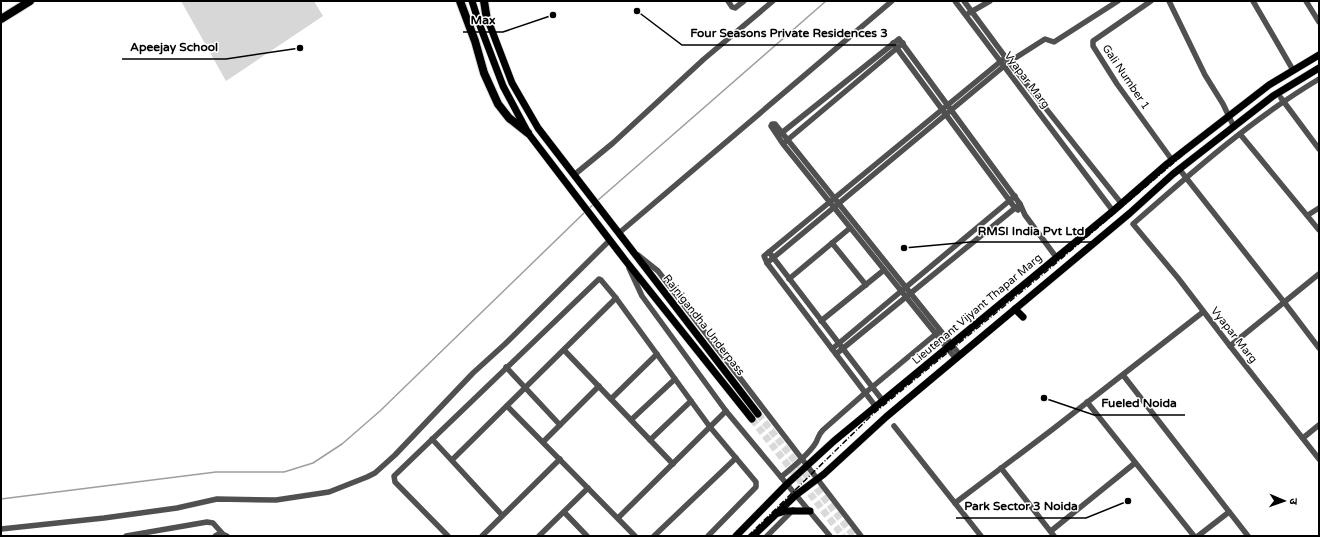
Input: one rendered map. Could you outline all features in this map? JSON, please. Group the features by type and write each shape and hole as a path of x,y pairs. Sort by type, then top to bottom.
{"highway":[{"path":"1,18 30,1"},
{"path":"460,1 467,17 484,73 498,104 509,118 528,133"},
{"path":"467,17 468,1"},
{"path":"483,1 487,20"}],"main road":[{"name":"Rajnigandha Underpass","path":"472,1 503,86 528,133 625,260 752,419"},
{"name":"Rajnigandha Underpass","path":"487,20 512,83 524,107 538,128 758,414"},
{"name":"Lieutenant Vijyant Thapar Marg","path":"736,536 787,484 834,442 1172,160 1269,85 1319,55"},
{"path":"753,536 796,495 818,479 886,417 1130,214 1180,170 1278,93 1319,68"},
{"path":"1015,309 1023,317"},
{"path":"775,515 793,510 810,511"}],"street":[{"path":"728,1 732,7 735,8 744,1"},
{"path":"575,177 704,59 773,1"},
{"path":"617,230 892,1"},
{"name":"Vyapar Marg","path":"955,1 1001,61 1007,62 1121,203"},
{"name":"Vyapar Marg","path":"964,1 1113,209"},
{"path":"966,15 990,1"},
{"path":"767,263 952,110 1007,62 1045,39 1054,42 1118,1"},
{"name":"Gali Number 1","path":"1151,1 1093,41 1092,46 1117,84 1172,160"},
{"path":"1169,1 1205,75 1234,127"},
{"path":"1253,1 1293,70"},
{"path":"1306,1 1319,22"},
{"path":"903,289 884,270 850,228 832,200 780,134 892,43 898,39 903,43 1015,196 1018,206"},
{"path":"892,43 1010,200 1018,206 1056,257"},
{"path":"786,142 903,43"},
{"path":"876,407 767,263 764,256 1001,61"},
{"path":"1186,178 1283,101 1319,80"},
{"path":"1278,93 1319,149"},
{"path":"1240,134 1319,230"},
{"path":"1180,170 1319,348"},
{"name":"Vyapar Marg","path":"1186,178 1133,224 1178,278 1319,459"},
{"path":"834,352 838,344 1015,196"},
{"path":"836,206 958,357"},
{"path":"834,352 842,349 1018,206"},
{"path":"1308,215 1319,208"},
{"path":"984,222 990,228"},
{"path":"789,279 850,228"},
{"path":"1,528 104,518 177,508 217,499 276,500 329,492 367,477 375,473 395,455 473,373 505,344 608,238"},
{"path":"832,243 866,285"},
{"path":"632,250 658,271 861,536"},
{"path":"768,252 883,401"},
{"path":"947,253 952,260"},
{"path":"625,260 642,296 726,411 830,536"},
{"path":"821,321 884,270"},
{"path":"1230,346 1319,274"},
{"path":"448,536 394,479 394,476 597,279 601,280 616,298 710,427 756,482 756,488 708,536"},
{"path":"452,460 616,298"},
{"path":"955,503 1203,312"},
{"path":"782,477 816,443 821,432 865,393 938,333"},
{"path":"564,350 673,464"},
{"path":"611,399 657,354"},
{"path":"506,367 560,425"},
{"path":"1123,375 1248,536"},
{"path":"631,420 675,379"},
{"path":"543,442 599,386"},
{"path":"650,440 691,401"},
{"path":"1087,402 1194,536"},
{"path":"507,406 635,536"},
{"path":"618,518 726,411"},
{"path":"1303,438 1319,425"},
{"path":"894,426 981,536"},
{"path":"432,439 502,515"},
{"path":"654,536 736,458"},
{"path":"482,536 560,459"},
{"path":"1002,468 1052,534 1135,463"},
{"path":"539,536 588,488"},
{"path":"767,536 793,510"},
{"path":"564,512 584,535"},
{"path":"1198,536 1229,512"},
{"path":"126,536 207,522 213,523 224,535"},
{"path":"215,536 224,535"}],"shaded area":[{"path":"181,1 314,1 323,16 226,81"}],"waterway":[{"path":"597,201 826,1"},
{"path":"588,209 594,204"},
{"path":"1,499 216,472 284,472 313,463 342,444 380,411 585,212"}],"tunnel":[{"path":"758,414 854,536"},
{"path":"752,419 843,536"}],"railway":[{"path":"748,536 873,414 1048,270 1252,96 1319,55"}],"place":[{"name":"Four Seasons Private Residences 3","path":"637,11"},
{"name":"Max","path":"553,15"},
{"name":"Apeejay School","path":"300,48"},
{"name":"RMSI India Pvt Ltd","path":"904,248"},
{"name":"Fueled Noida","path":"1044,398"},
{"name":"Park Sector 3 Noida","path":"1128,501"}]}
